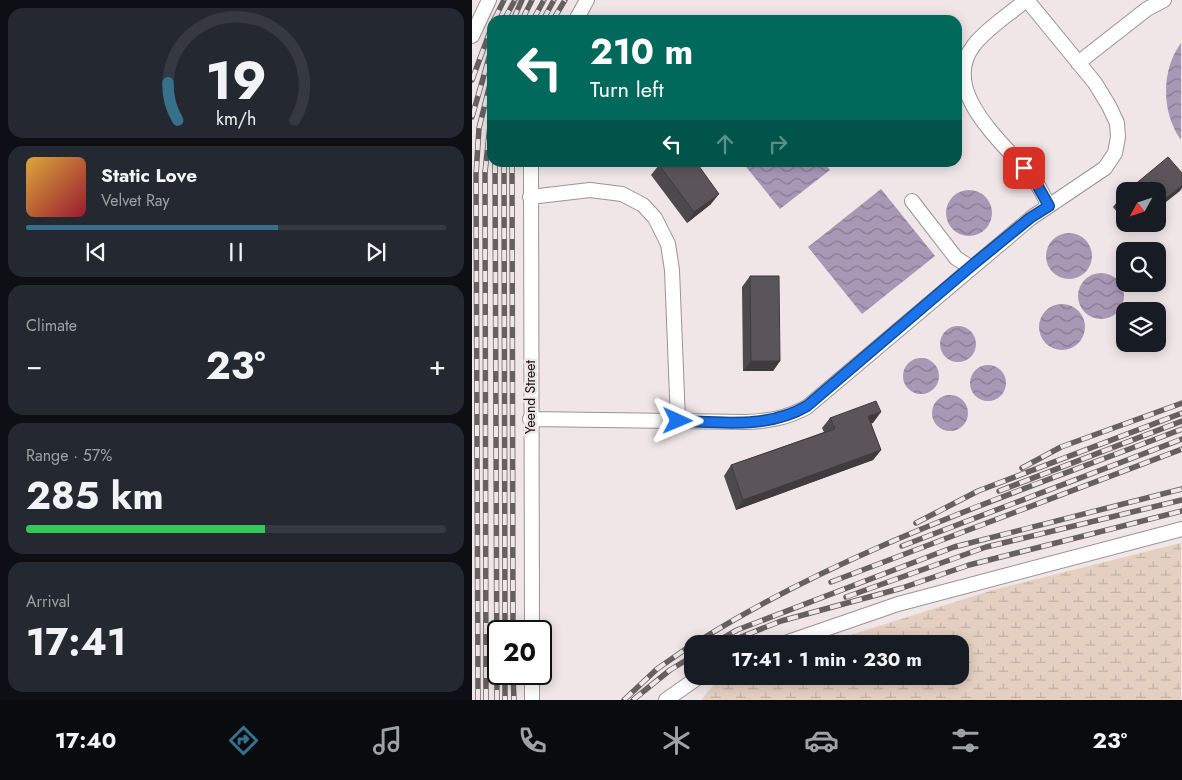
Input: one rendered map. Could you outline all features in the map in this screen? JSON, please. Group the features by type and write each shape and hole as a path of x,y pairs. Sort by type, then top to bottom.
{"street":[{"path":"472,36 489,0"},
{"path":"579,15 587,0"},
{"path":"530,419 770,421 794,414 807,406 1030,218 1049,206 1105,168 1114,153 1118,137 1117,123 1095,83 1027,0 974,45 966,60 963,81 968,98 981,118 1035,181 1049,206"},
{"path":"1078,63 1147,9 1164,0"},
{"name":"Yeend Street","path":"531,167 532,620"},
{"path":"530,197 590,190 622,194 643,205 655,218 668,244 672,270 678,421"},
{"path":"912,201 956,258 970,267"},
{"path":"808,635 907,601 1182,529"},
{"path":"532,685 532,700"},
{"path":"666,700 687,685"}],"green space":[{"path":"1181,543 1181,700 701,700 714,685 969,685 969,635 850,635 993,590"}],"water":[{"path":"1181,43 1181,140 1174,129 1170,117 1166,91 1170,66 1174,54"},
{"path":"746,167 827,167 830,170 780,209"},
{"path":"881,189 935,256 862,314 808,247"},
{"path":"974,190 986,196 991,204 991,222 986,230 978,235 964,236 952,230 947,222 946,208 952,196 960,191"},
{"path":"1074,233 1086,239 1091,247 1091,265 1086,273 1078,278 1064,279 1052,273 1047,265 1046,251 1052,239 1060,234"},
{"path":"1096,273 1110,274 1116,278 1116,292 1124,292 1124,302 1116,302 1116,314 1106,319 1092,318 1084,313 1078,301 1079,287 1084,279"},
{"path":"1067,304 1079,310 1084,318 1084,336 1079,344 1071,349 1057,350 1045,344 1040,336 1039,322 1045,310 1053,305"},
{"path":"958,326 965,327 971,331 975,337 975,351 971,357 965,361 958,362 951,361 945,357 941,351 940,344 941,337 945,331 951,327"},
{"path":"921,358 928,359 934,363 938,369 938,383 934,389 928,393 921,394 914,393 908,389 904,383 903,376 904,369 908,363 914,359"},
{"path":"988,365 995,366 1001,370 1005,376 1005,390 1001,396 995,400 988,401 981,400 975,396 971,390 970,383 971,376 975,370 981,366"},
{"path":"950,395 957,396 963,400 967,406 967,420 963,426 957,430 950,431 943,430 937,426 933,420 932,413 933,406 937,400 943,396"}],"building":[{"path":"1168,157 1182,173 1182,185 1166,198 1166,182 1138,182"},
{"path":"660,167 700,167 719,194 694,212"},
{"path":"750,276 779,276 780,361 751,361"},
{"path":"876,401 881,412 868,416 881,450 743,500 731,465 835,429 830,418"}],"railway":[{"path":"496,15 504,0"},
{"path":"507,15 515,0"},
{"path":"515,15 522,0"},
{"path":"524,15 532,0"},
{"path":"536,15 544,0"},
{"path":"546,15 554,0"},
{"path":"556,15 565,0"},
{"path":"472,80 487,40"},
{"path":"472,117 487,64"},
{"path":"478,700 476,175 479,128 487,96"},
{"path":"486,700 485,172 487,153"},
{"path":"495,167 497,700"},
{"path":"504,167 505,620"},
{"path":"512,167 513,620"},
{"path":"1022,468 1061,447 1182,403"},
{"path":"916,523 978,491 1182,413"},
{"path":"999,491 1182,421"},
{"path":"709,635 811,579 932,524 1182,429"},
{"path":"902,546 1182,439"},
{"path":"831,582 1182,449"},
{"path":"728,635 737,630 954,547 1182,489"},
{"path":"846,597 986,547 1182,500"},
{"path":"746,635 781,621 902,588 969,565 1182,511"},
{"path":"624,700 657,669 684,650"},
{"path":"633,700 670,670 684,661"},
{"path":"505,685 505,700"},
{"path":"513,685 514,700"}],"route":[{"path":"678,421 770,421 794,414 807,406 970,267 1030,218 1049,206 1035,181 1024,168"}]}
